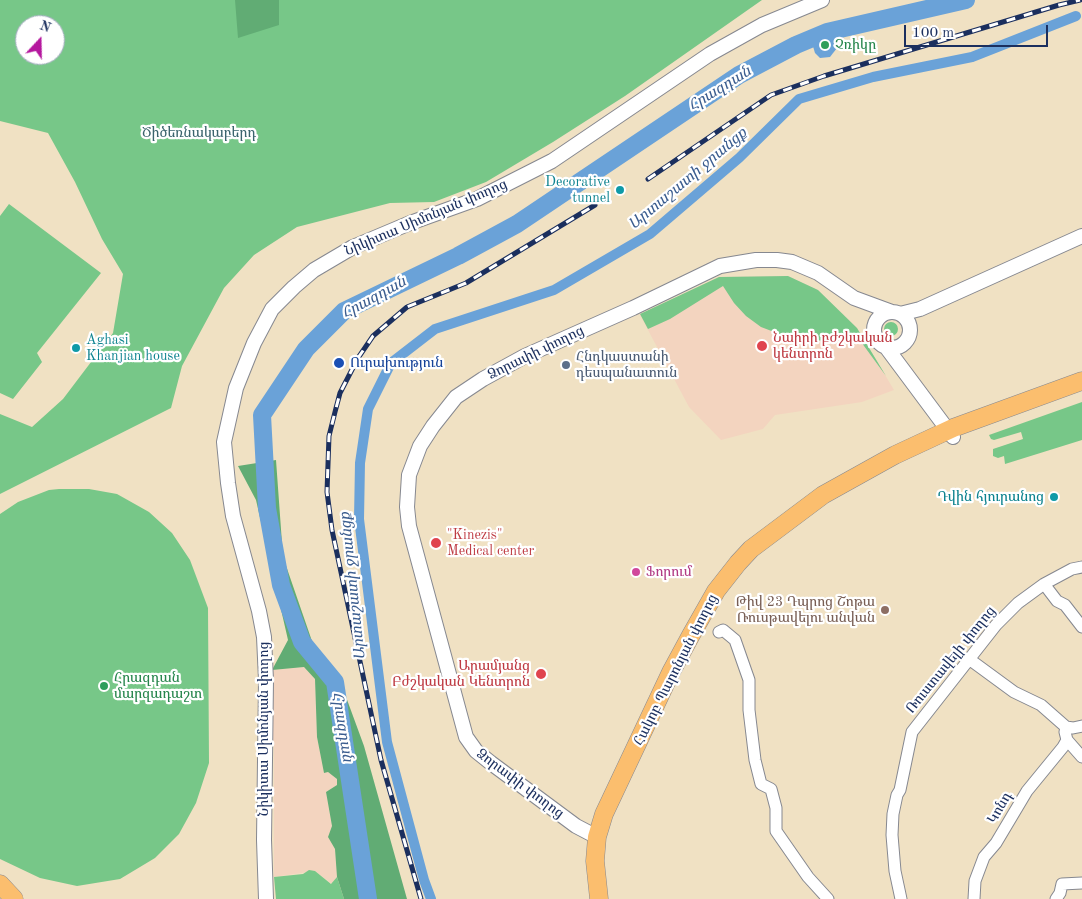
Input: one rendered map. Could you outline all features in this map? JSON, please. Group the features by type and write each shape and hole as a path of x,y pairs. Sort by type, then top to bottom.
{"main road":[{"name":"Հակոբ Պարոնյան փողոց","path":"599,899 595,861 597,837 607,807 671,672 716,592 751,549 823,495 895,455 1082,381"},
{"name":"Հակոբ Պարոնյան փողոց","path":"607,899 605,860 615,815 706,625 732,584 748,564 773,540 801,518 870,477 953,432 1082,390"},
{"path":"0,884 14,899"}],"street":[{"name":"Նիկիտա Սիմոնյան փողոց","path":"266,899 264,820 266,680 264,637 259,611 233,516 224,442 236,388 254,344 272,309 314,270 353,247 410,223 477,199 552,161 710,54 762,25 822,0"},
{"path":"875,326 881,316 900,317 1082,236"},
{"name":"Ձորափի փողոց","path":"597,837 576,826 491,763 476,751 466,737 409,526 407,507 409,475 420,446 433,426 456,398 483,379 525,356 633,308 720,266 756,260 792,262 818,274 854,298"},
{"path":"854,298 900,317 910,332 906,341 905,363 953,432"},
{"path":"854,298 875,326 876,339 886,347 953,432"},
{"path":"886,347 895,348 906,341"},
{"name":"Ռուստավելի փողոց","path":"901,899 895,870 892,835 893,814 912,732 996,625 1018,603 1044,584 1082,567"},
{"path":"1044,584 1057,601 1066,605 1082,627"},
{"path":"719,632 723,630 735,640 749,680 749,710 753,751 761,784 771,790 776,808 776,831 808,877 828,899"},
{"path":"969,659 1014,692 1041,705 1066,727 1082,726"},
{"path":"1066,727 1067,740 1082,757"},
{"name":"Կոնդ","path":"974,899 975,881 984,858 996,843 1027,791 1044,772 1067,740"},
{"path":"1056,899 1062,884 1082,883"}],"shaded area":[{"name":"Նաիրի բժշկական կենտրոն","path":"788,276 818,290 857,328 894,390 862,402 775,415 763,429 721,440 689,407 640,315 719,277"},
{"path":"304,667 315,679 317,737 324,773 328,772 337,779 337,785 326,792 332,826 328,837 335,849 337,877 332,884 315,871 274,877 274,747 271,735 272,670"}],"green space":[{"name":"Ծիծեռնակաբերդ","path":"0,0 762,0 625,96 486,182 434,202 390,203 297,227 254,255 224,288 182,366 171,408 0,494 0,414 32,427 63,399 113,333 123,274 102,239 75,182 48,133 0,121"},
{"path":"235,0 279,0 279,25 238,38"},
{"path":"9,204 101,273 37,353 42,362 13,399 0,393 0,216"},
{"path":"788,276 818,290 857,328 886,376 856,335 811,342 790,338 761,327 746,316 734,303 723,286 670,319 648,329 640,314 719,277"},
{"path":"891,322 896,324 898,329 896,334 891,336 886,334 884,329 886,324"},
{"path":"1082,402 1082,440 1005,464 1004,456 998,458 993,456 993,449 1023,439 1021,432 994,440 989,435"},
{"path":"276,460 283,557 313,644 342,686 364,746 407,899 344,899 337,877 335,849 328,837 332,826 326,792 337,785 337,779 328,772 324,773 317,737 315,679 304,667 272,670 288,640 256,500 238,466"},
{"name":"Հրազդան մարզադաշտ","path":"89,489 117,494 149,512 172,533 190,560 208,608 209,763 196,803 179,834 155,858 120,879 77,886 40,878 0,859 0,514 18,502 49,490"},
{"path":"309,870 315,871 331,884 337,877 344,899 276,899 274,877 303,874"}],"water":[{"name":"Չռիկը","path":"828,35 837,42 837,48 830,57 820,58 815,53 812,43"}],"waterway":[{"name":"Հրազդան","path":"368,899 335,682 302,642 281,585 267,508 262,415 306,349 344,311 458,256 517,224 739,75 796,45 827,32 966,0"},
{"name":"Արտաշատի ջրանցք","path":"431,899 424,880 387,742 359,519 360,463 368,409 391,363 435,329 554,290 650,234 739,158 799,99 873,77 972,57 1076,16"}],"railway":[{"path":"648,179 771,95 824,76 1080,0"},
{"path":"421,899 381,760 332,530 327,492 329,436 335,412 340,393 358,358 373,336 407,307 466,283 595,205"}],"place":[{"name":"Չռիկը","path":"825,45"},
{"name":"Decorative tunnel","path":"620,190"},
{"name":"Նաիրի բժշկական կենտրոն","path":"762,346"},
{"name":"Aghasi Khanjian house","path":"76,348"},
{"name":"Ուրախություն","path":"339,363"},
{"name":"Հնդկաստանի դեսպանատուն","path":"566,365"},
{"name":"Դվին հյուրանոց","path":"1054,497"},
{"name":"\"Kinezis\" Medical center","path":"436,543"},
{"name":"Ֆորում","path":"636,572"},
{"name":"Թիվ 23 Դպրոց Շոթա Ռուսթավելու անվան","path":"885,610"},
{"name":"Արամյանց Բժշկական Կենտրոն","path":"541,674"},
{"name":"Հրազդան մարզադաշտ","path":"104,686"}]}
